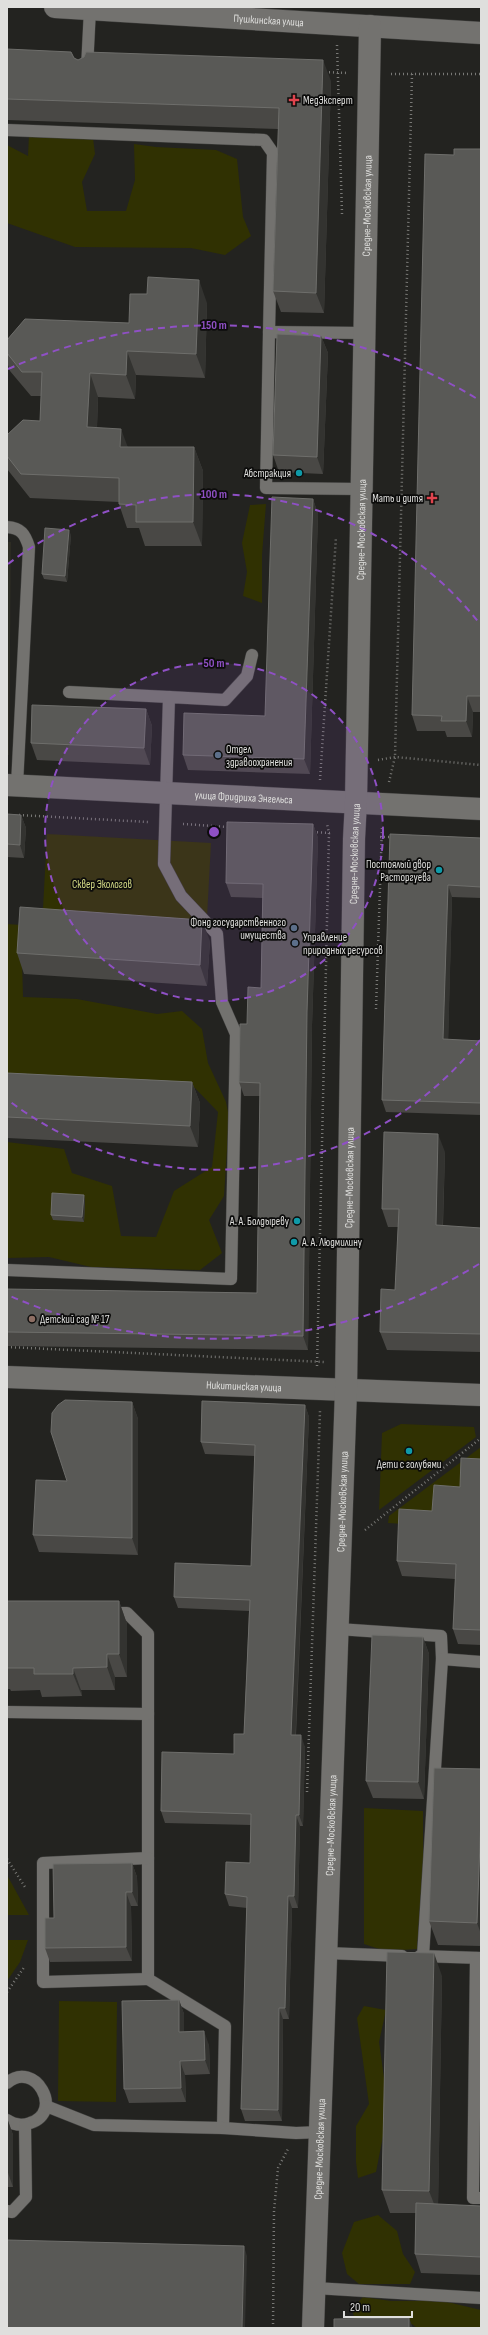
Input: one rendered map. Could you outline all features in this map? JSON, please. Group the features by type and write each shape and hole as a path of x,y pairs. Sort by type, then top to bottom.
{"street":[{"name":"Пушкинская улица","path":"55,7 196,12 481,33"},
{"name":"Средне-Московская улица","path":"313,2328 346,1390 354,840 356,801 370,26"},
{"name":"улица Фридриха Энгельса","path":"12,785 321,802 356,801 384,805 481,809"},
{"name":"Никитинская улица","path":"7,1377 481,1395"}],"lane":[{"path":"86,73 90,9"},
{"path":"7,130 83,128 264,140 274,153 266,488 362,490"},
{"path":"269,332 365,333"},
{"path":"7,527 17,528 26,535 29,547 12,785"},
{"path":"69,692 225,700 247,676 252,655"},
{"path":"7,1270 231,1279 236,1034 222,1002 217,934 181,896 164,864 169,697"},
{"path":"95,1613 127,1613 148,1634 148,1979"},
{"path":"338,1629 441,1636 442,1659 423,1956"},
{"path":"442,1659 481,1662"},
{"path":"7,1712 148,1714"},
{"path":"148,1858 42,1863 43,1982 148,1979 225,2026 223,2128"},
{"path":"327,1953 478,1958 473,2198 481,2198"},
{"path":"7,2083 17,2078 34,2080 45,2092 46,2106 41,2116 35,2122 25,2125 16,2124 7,2120"},
{"path":"46,2106 94,2125 223,2128 296,2133 321,2132"},
{"path":"7,2212 12,2212 26,2197 25,2125"},
{"path":"314,2288 481,2298"}],"path":[{"path":"322,72 338,73 342,222"},
{"path":"396,837 381,837 384,805 395,757 412,74 481,74"},
{"path":"317,1361 329,833 321,802 320,780 337,530"},
{"path":"313,780 320,780 356,764 395,757 481,765"},
{"path":"7,1347 346,1363"},
{"path":"307,1799 320,1409"},
{"path":"365,1530 481,1438"},
{"path":"273,2328 274,2211 278,2168 296,2133"}],"shaded area":[{"path":"7,542 11,542 9,755 7,755"}],"green space":[{"path":"92,130 95,154 82,182 87,211 126,211 135,180 134,144 156,147 216,150 237,159 243,217 251,236 225,255 191,248 75,247 7,223 7,145 28,156 29,135"},
{"path":"266,504 262,555 262,603 243,596 247,572 242,543 250,505"},
{"name":"Сквер Экологов","path":"47,834 211,843 206,936 42,927"},
{"path":"7,924 21,925 23,997 77,999 157,1014 182,1011 202,1029 208,1063 226,1102 229,1117 224,1196 209,1220 222,1253 200,1270 91,1267 49,1257 7,1258 7,1142 64,1149 72,1173 112,1186 121,1236 156,1237 174,1191 212,1167 218,1112 195,1088 122,1086 7,1074"},
{"path":"401,1424 474,1427 476,1437 379,1510 382,1433"},
{"path":"481,1447 481,1474 465,1502 438,1526 388,1523 389,1516"},
{"path":"364,1808 423,1811 423,1863 417,1949 385,1951 364,1944"},
{"path":"7,1875 29,1915 7,1915"},
{"path":"7,1940 28,1940 20,1962 7,1981"},
{"path":"59,2001 117,2002 116,2102 58,2101"},
{"path":"364,2006 386,2010 379,2042 384,2078 384,2131 376,2172 358,2178 356,2162 356,2126 369,2104 357,2018"},
{"path":"378,2215 397,2231 403,2254 415,2272 410,2284 359,2284 347,2274 342,2253 354,2222"},
{"path":"363,2297 391,2301 443,2301 481,2310 481,2328 417,2328 412,2324 374,2326 355,2321 352,2309"}],"building":[{"path":"7,49 71,52 74,58 78,60 84,57 86,52 323,60 316,293 273,291 279,108 7,99"},
{"path":"454,149 481,149 481,696 467,696 466,721 441,721 442,716 412,715 425,154 454,155"},
{"path":"148,277 199,280 196,354 127,351 126,375 90,373 87,427 121,429 120,447 194,447 193,522 136,522 136,505 119,504 119,478 21,474 7,456 7,435 23,420 40,421 42,372 22,372 7,353 7,340 25,319 129,323 130,294 147,294"},
{"path":"277,334 321,336 317,457 273,455"},
{"path":"272,497 313,499 304,759 183,755 184,713 265,716"},
{"path":"45,528 69,530 65,576 42,574"},
{"path":"32,705 146,709 144,748 31,743"},
{"path":"7,814 21,815 20,845 7,844"},
{"path":"227,822 313,824 307,1012 303,1336 7,1332 7,1289 257,1293 260,1083 239,1082 240,1024 247,1024 248,987 261,988 263,884 226,883"},
{"path":"390,834 481,838 481,887 448,885 443,1039 481,1041 481,1103 382,1100"},
{"path":"20,907 202,920 200,965 17,953"},
{"path":"7,1073 192,1082 190,1126 7,1117"},
{"path":"384,1132 438,1134 436,1225 481,1228 481,1334 380,1332 381,1289 395,1290 399,1209 382,1209"},
{"path":"52,1193 84,1195 82,1217 51,1215"},
{"path":"65,1400 132,1402 132,1538 33,1535 36,1480 67,1481 51,1432 52,1413 58,1405"},
{"path":"202,1401 305,1405 291,1735 301,1735 299,1815 296,1815 294,1896 288,1896 285,2008 279,2008 278,2110 241,2109 247,1897 225,1894 226,1862 250,1863 251,1814 161,1811 162,1752 234,1754 234,1734 244,1734 250,1600 174,1597 175,1563 251,1566 255,1445 201,1442"},
{"path":"461,1458 481,1459 481,1630 453,1629 456,1564 397,1561 399,1509 432,1511 434,1485 460,1487"},
{"path":"7,1601 119,1601 119,1654 107,1654 107,1667 73,1668 73,1674 34,1674 34,1668 7,1668"},
{"path":"372,1635 423,1637 418,1782 366,1781"},
{"path":"434,1768 481,1769 481,1816 477,1923 429,1921"},
{"path":"132,1863 132,1892 126,1892 126,1947 45,1948 45,1918 54,1918 53,1864"},
{"path":"387,1952 434,1953 429,2191 382,2190"},
{"path":"179,2000 179,2032 204,2031 205,2060 180,2061 181,2088 124,2089 122,2001"},
{"path":"416,2203 481,2206 481,2257 415,2254"},
{"path":"7,2240 244,2246 242,2328 7,2328"},
{"path":"409,2318 409,2328 334,2328 334,2319"}],"place":[{"name":"МедЭксперт","path":"294,100"},
{"name":"Абстракция","path":"299,473"},
{"name":"Мать и дитя","path":"432,498"},
{"name":"Отдел здравоохранения","path":"218,755"},
{"name":"Постоялый двор Расторгуева","path":"439,870"},
{"name":"Фонд государственного имущества","path":"294,928"},
{"name":"Управление природных ресурсов","path":"295,943"},
{"name":"А. А. Болдыреву","path":"297,1221"},
{"name":"А. А. Людмилину","path":"294,1242"},
{"name":"Детский сад № 17","path":"32,1319"},
{"name":"Дети с голубями","path":"409,1451"}]}
